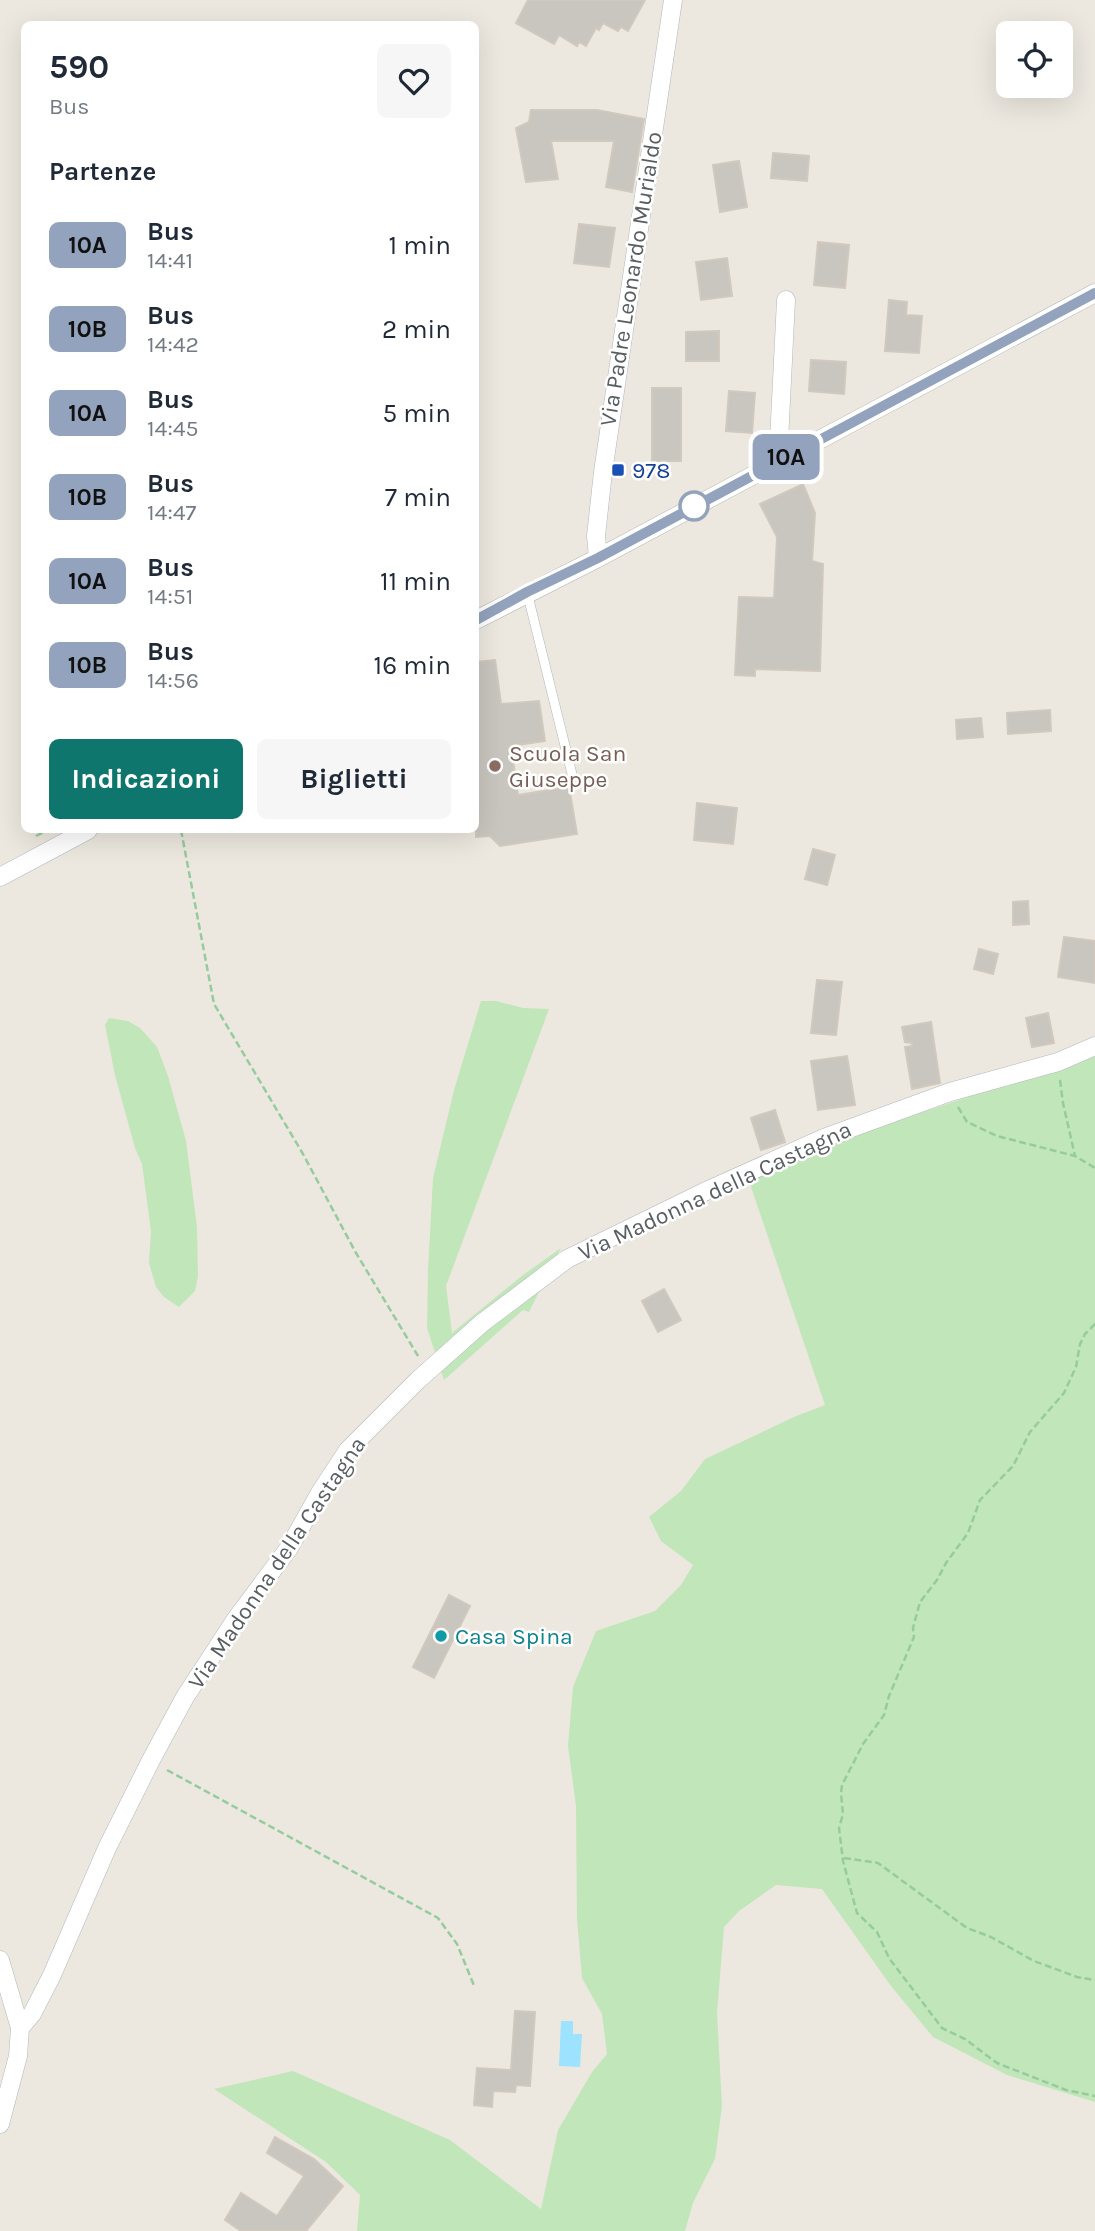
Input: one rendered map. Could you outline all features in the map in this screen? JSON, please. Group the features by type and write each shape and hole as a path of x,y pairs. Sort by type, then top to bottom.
{"street":[{"name":"Via Padre Leonardo Murialdo","path":"598,558 596,536 603,472 673,0"},
{"path":"479,618 598,558 1095,293"},
{"path":"778,461 786,300"},
{"path":"0,877 82,833"},
{"name":"Via Madonna della Castagna","path":"20,2028 32,2014 52,1975 107,1848 185,1697 236,1619 289,1548 348,1450 431,1369 482,1323 567,1259 704,1192 824,1138 950,1092 1058,1062 1095,1046"},
{"path":"0,1960 20,2028 18,2056 0,2124"}],"lane":[{"path":"527,592 572,774"}],"path":[{"path":"182,833 214,1004 303,1154 356,1253 421,1363 431,1369"},
{"path":"1058,1062 1063,1103 1075,1156"},
{"path":"950,1092 967,1122 997,1136 1075,1156 1095,1168"},
{"path":"1095,1324 1080,1344 1076,1367 1064,1393 1030,1432 1013,1466 980,1500 968,1533 920,1602 913,1628 914,1637 889,1696 884,1715 863,1744 842,1785 843,1814 839,1828 843,1858 857,1913 877,1932 889,1958 942,2028 965,2039 998,2063 1066,2090 1095,2096"},
{"path":"151,1760 438,1918 457,1944 475,1988"},
{"path":"843,1858 878,1863 967,1928 991,1937 1034,1961 1077,1977 1095,1980"}],"green space":[{"path":"481,1001 549,1009 446,1286 452,1333 561,1248 529,1312 523,1310 444,1380 427,1328 433,1178 454,1090"},
{"path":"109,1018 128,1021 140,1028 157,1047 186,1141 197,1227 198,1276 195,1291 179,1307 164,1297 156,1287 149,1263 151,1231 142,1164 115,1075 105,1025"},
{"path":"1095,1054 1095,2102 1007,2075 933,2037 891,1986 822,1889 776,1885 739,1911 724,1927 717,2013 722,2106 715,2159 693,2203 685,2231 357,2231 360,2195 326,2162 214,2089 293,2071 450,2140 541,2209 558,2130 592,2072 607,2054 602,2014 582,1978 577,1919 576,1806 568,1746 573,1687 596,1631 655,1611 681,1585 693,1565 661,1541 649,1517 681,1491 705,1459 825,1405 749,1181 847,1138"}],"water":[{"path":"561,2021 573,2021 573,2034 582,2034 580,2067 559,2066"}],"building":[{"path":"528,0 645,0 628,31 621,27 618,31 603,23 599,30 596,28 586,46 579,42 577,46 559,35 554,44 516,23"},
{"path":"531,110 597,110 644,119 632,192 606,187 614,141 551,141 558,179 526,182 516,128 529,122"},
{"path":"773,153 809,156 807,181 771,178"},
{"path":"739,161 747,207 720,212 713,165"},
{"path":"579,224 615,228 609,267 574,263"},
{"path":"818,242 849,245 845,288 814,285"},
{"path":"727,258 732,296 701,300 696,262"},
{"path":"889,300 907,302 906,315 922,316 919,353 885,351"},
{"path":"719,331 719,361 686,361 686,332"},
{"path":"811,360 846,362 844,394 809,391"},
{"path":"652,388 681,388 681,461 652,461"},
{"path":"729,391 755,393 752,433 726,431"},
{"path":"803,484 815,513 812,561 823,564 820,671 755,669 755,676 735,675 739,597 774,598 777,537 760,504"},
{"name":"Scuola San Giuseppe","path":"495,660 501,704 539,701 545,741 511,746 518,795 569,787 577,834 500,846 490,836 476,837 476,833 479,833 479,662"},
{"path":"1050,710 1051,731 1008,734 1007,713"},
{"path":"981,718 983,737 957,739 956,720"},
{"path":"697,803 737,808 733,844 694,840"},
{"path":"813,849 835,855 827,885 805,879"},
{"path":"1028,901 1029,924 1013,925 1013,902"},
{"path":"1064,937 1095,941 1095,983 1058,977"},
{"path":"979,949 998,954 993,974 974,969"},
{"path":"817,980 842,982 836,1035 811,1033"},
{"path":"1048,1013 1054,1043 1032,1047 1026,1018"},
{"path":"931,1022 940,1083 912,1089 905,1047 912,1046 912,1043 905,1042 902,1027"},
{"path":"847,1056 855,1105 818,1110 811,1061"},
{"path":"775,1110 785,1142 761,1150 751,1118"},
{"path":"664,1289 681,1320 658,1332 642,1301"},
{"name":"Casa Spina","path":"449,1595 470,1606 434,1678 413,1667"},
{"path":"515,2011 535,2012 530,2086 516,2085 515,2092 493,2091 492,2107 474,2105 477,2068 511,2070"},
{"path":"275,2137 314,2159 343,2186 306,2231 241,2231 225,2220 241,2193 277,2216 304,2176 267,2153"}],"bus line":[{"name":"10A","path":"479,618 598,558 1095,293"}],"place":[{"name":"978","path":"618,470"},
{"name":"Scuola San Giuseppe","path":"495,766"},
{"name":"Casa Spina","path":"441,1636"}]}
